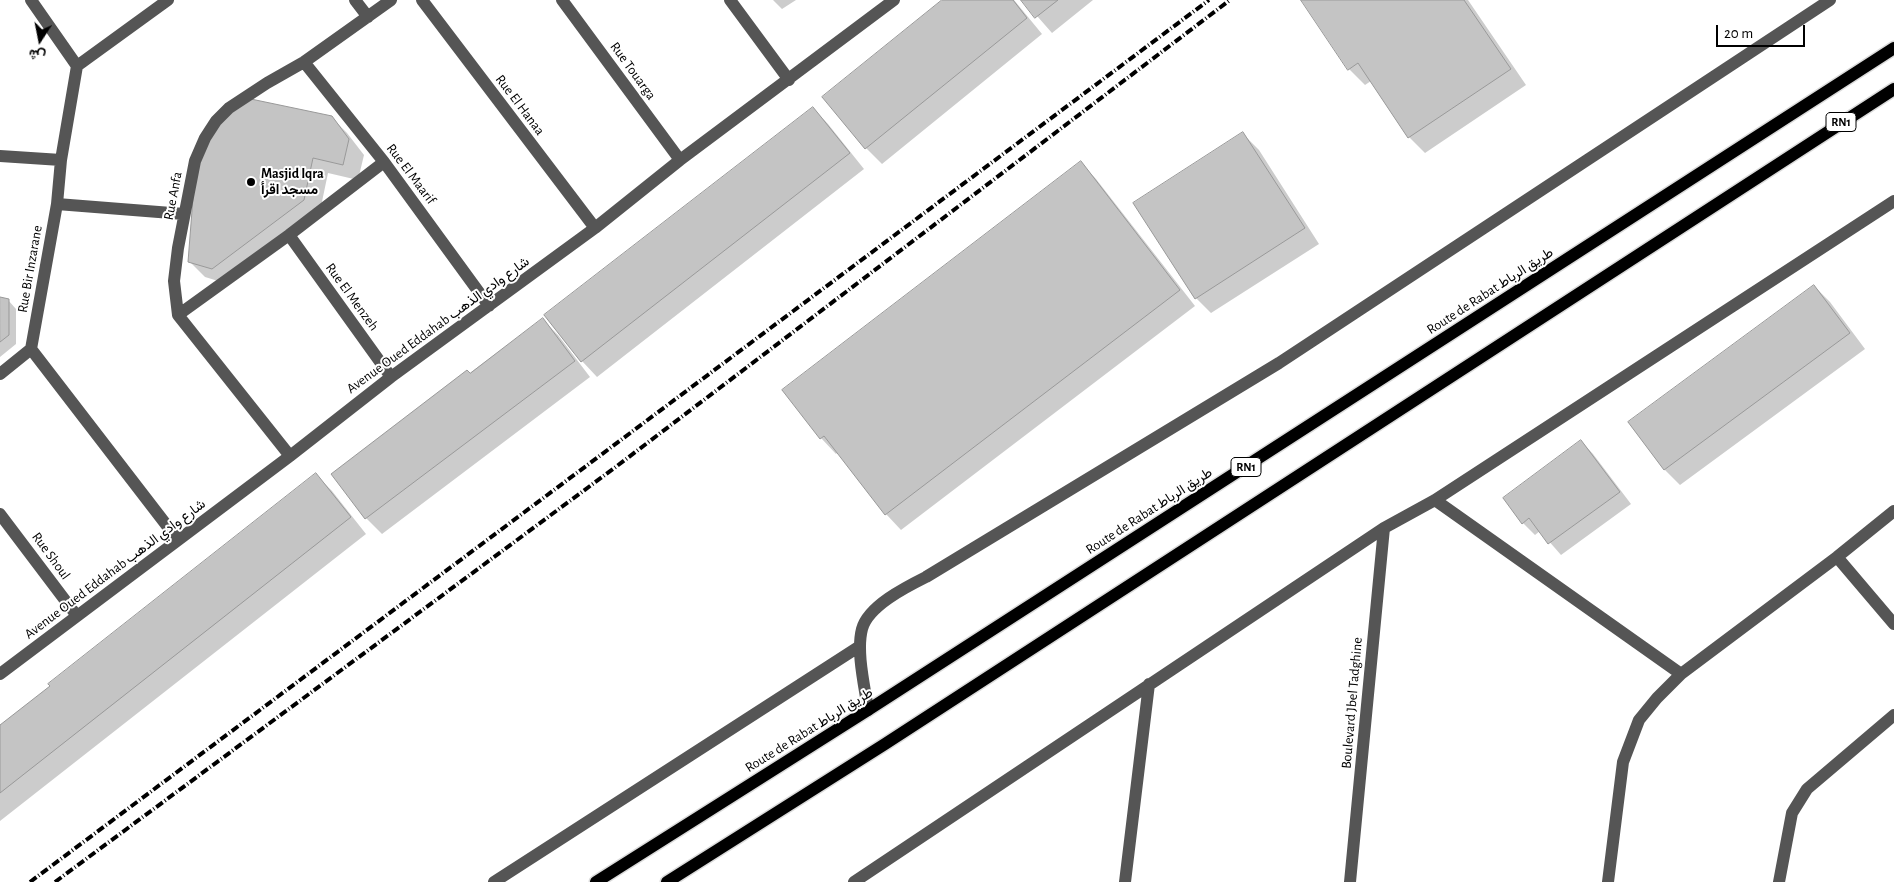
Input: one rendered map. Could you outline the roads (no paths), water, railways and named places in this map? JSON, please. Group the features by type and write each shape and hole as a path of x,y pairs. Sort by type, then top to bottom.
{"main road":[{"name":"Route de Rabat طريق الرباط","path":"596,882 868,710 1894,48"},
{"name":"RN1","path":"667,882 892,739 1894,89"}],"street":[{"path":"31,0 77,66 168,0"},
{"path":"355,0 368,17"},
{"name":"Rue Anfa","path":"178,315 174,281 184,214 195,161 205,138 216,121 230,108 267,83 304,62 391,0"},
{"name":"Rue El Hanaa","path":"422,0 595,228"},
{"name":"Rue Touarga","path":"562,0 680,160"},
{"path":"730,0 789,80"},
{"name":"Avenue Oued Eddahab شارع وادي الذهب","path":"0,674 290,456 391,377 595,228 680,160 894,0"},
{"path":"868,710 860,646 862,628 874,610 902,590 1279,364 1830,0"},
{"name":"Rue El Maarif","path":"304,62 384,162 489,306"},
{"name":"Rue Bir Inzarane","path":"31,349 57,204 61,160 77,66"},
{"path":"0,156 61,160"},
{"path":"290,456 178,315 289,236 384,162"},
{"path":"854,882 1384,528 1434,500 1894,201"},
{"path":"57,204 184,214"},
{"name":"Rue El Menzeh","path":"289,236 391,377"},
{"path":"0,374 31,349 178,540"},
{"path":"1434,500 1681,674"},
{"path":"1608,882 1623,762 1630,739 1640,720 1657,698 1681,674 1894,511"},
{"name":"Rue Shoul","path":"2,521 77,616"},
{"name":"Boulevard Jbel Tadghine","path":"1350,882 1384,528"},
{"path":"1837,556 1894,624"},
{"path":"494,882 860,646"},
{"path":"1125,882 1149,684"},
{"path":"1779,882 1792,813 1807,789 1894,715"}],"railway":[{"path":"30,882 1209,0"},
{"path":"55,882 617,466 1230,0"}],"place":[{"name":"Masjid Iqra مسجد اقرأ","path":"251,182"}]}
